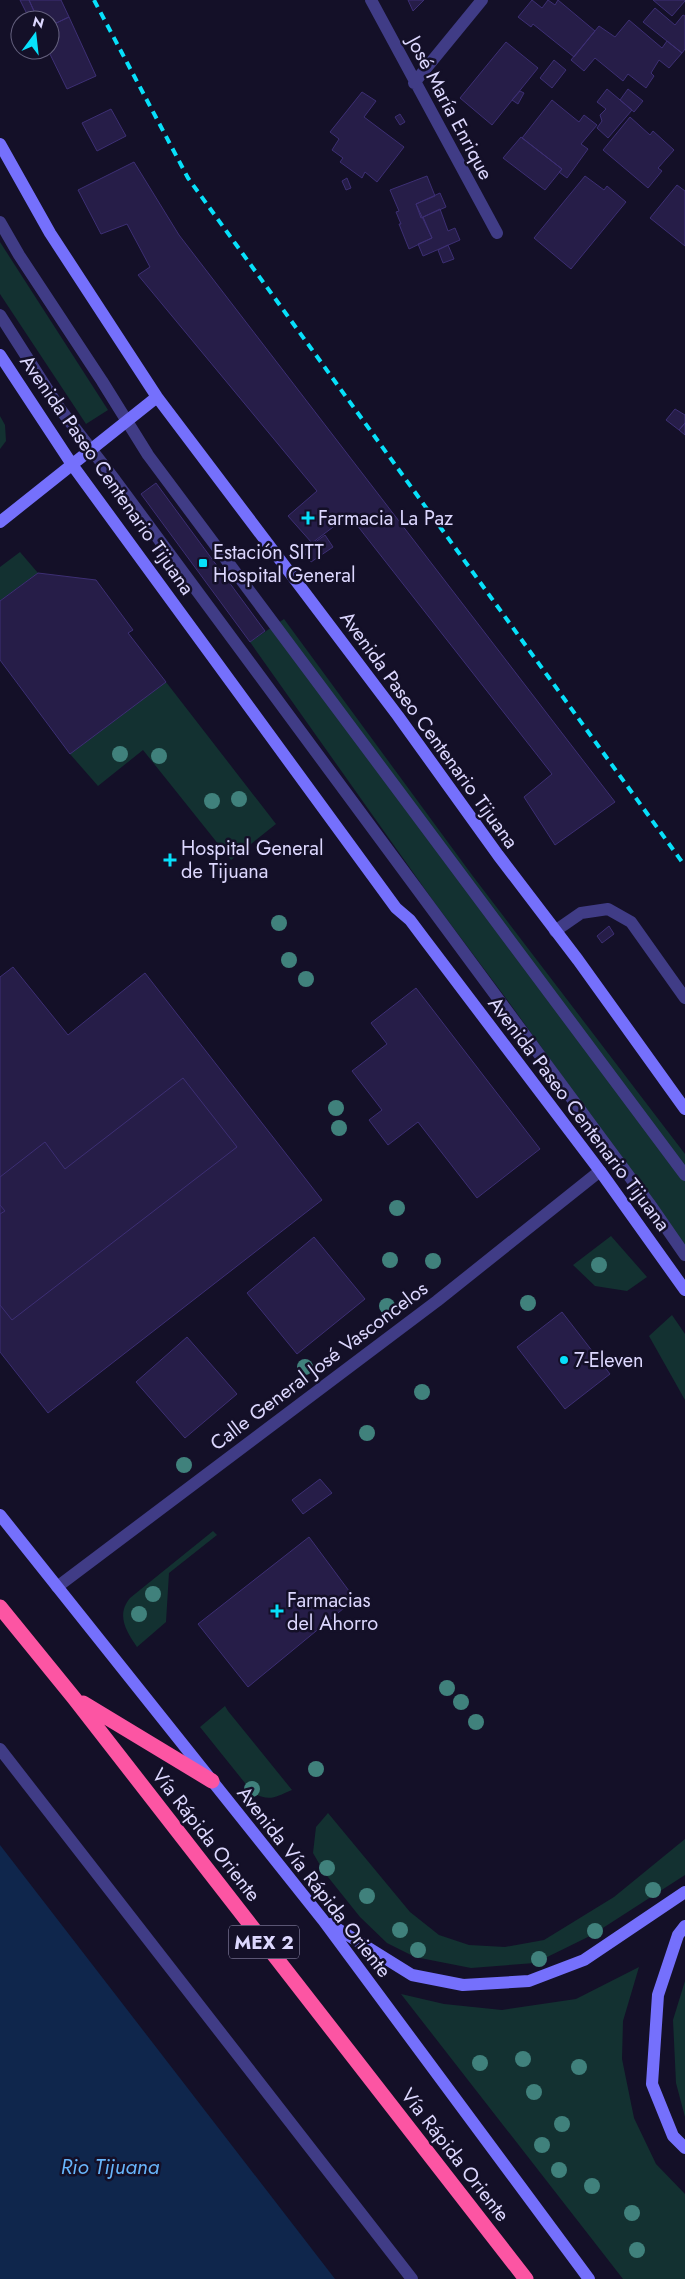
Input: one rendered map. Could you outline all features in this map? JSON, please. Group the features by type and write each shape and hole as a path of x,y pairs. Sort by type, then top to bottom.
{"highway":[{"name":"Vía Rápida Oriente","path":"0,1607 74,1698 526,2279"},
{"path":"74,1698 212,1782"}],"main road":[{"name":"Avenida Paseo Centenario Tijuana","path":"0,144 50,233 157,398 398,716 685,1109"},
{"name":"Avenida Paseo Centenario Tijuana","path":"0,355 73,466 396,908 410,920 600,1171 685,1290"},
{"path":"0,522 157,398"},
{"name":"Avenida Vía Rápida Oriente","path":"0,1515 113,1654 212,1782 323,1920 589,2279"},
{"path":"323,1920 412,1975 463,1985 529,1981 584,1960 685,1892"},
{"path":"685,1926 678,1935 658,1995 652,2084 673,2136 685,2148"}],"street":[{"name":"José María Enrique","path":"371,0 414,83 497,233"},
{"path":"414,83 482,0"},
{"path":"0,222 19,255 154,463 685,1175"},
{"path":"0,315 60,409 115,480 644,1195 685,1255"},
{"path":"556,931 581,913 608,909 632,922 685,998"},
{"name":"Calle General José Vasconcelos","path":"57,1587 437,1300 600,1171"},
{"path":"0,1749 412,2279"}],"green space":[{"path":"0,242 108,410 86,424 0,294"},
{"path":"0,416 5,425 6,441 0,449"},
{"path":"20,552 38,573 0,601 0,567"},
{"path":"284,619 472,875 685,1154 685,1246 434,902 250,642"},
{"path":"166,682 276,824 231,860 143,750 98,786 70,754"},
{"path":"611,1236 647,1277 627,1291 595,1286 573,1265"},
{"path":"672,1315 685,1334 685,1400 649,1336"},
{"path":"213,1531 217,1535 169,1573 166,1622 137,1647 124,1623 123,1617 126,1604 130,1598"},
{"path":"225,1706 292,1790 268,1798 253,1793 200,1727"},
{"path":"328,1813 410,1912 439,1935 469,1945 505,1947 544,1940 614,1897 685,1839 685,1875 592,1935 535,1963 471,1968 415,1957 387,1943 360,1917 324,1872 313,1853 316,1827"},
{"path":"639,1967 623,2021 622,2059 634,2118 656,2164 685,2194 685,2279 623,2279 401,1994 444,2004 502,2010 576,1999"},
{"path":"685,1981 685,2117 676,2083 673,2020"}],"water":[{"name":"Rio Tijuana","path":"0,1845 335,2279 0,2279"}],"building":[{"path":"20,0 29,0 34,10 25,10"},
{"path":"29,0 61,0 69,17 60,21 60,10 34,10"},
{"path":"408,0 424,0 413,11"},
{"path":"532,0 542,8 548,0 555,5 558,0 595,31 574,57 533,24 531,27 518,17"},
{"path":"653,0 685,0 685,1 672,16"},
{"path":"655,8 675,25 683,15 685,16 685,49 682,53 643,22"},
{"path":"69,17 96,76 67,89 53,60 60,60 60,21"},
{"path":"629,20 662,48 667,41 682,53 669,68 659,60 651,73 654,76 646,88 628,74 623,81 595,58 584,71 571,60 599,26 615,37"},
{"path":"506,42 538,68 492,125 460,98"},
{"path":"554,60 566,70 552,88 540,78"},
{"path":"607,89 632,110 608,138 597,128 602,121 600,115 606,109 597,102"},
{"path":"628,89 643,101 634,112 620,100"},
{"path":"520,91 524,93 518,104 512,100"},
{"path":"362,92 376,101 364,117 404,147 377,182 365,172 362,178 340,162 343,158 332,150 339,139 330,132"},
{"path":"552,100 579,122 584,115 597,125 581,144 588,149 567,178 559,172 562,169 522,138"},
{"path":"111,109 126,136 97,151 82,123"},
{"path":"400,114 405,122 400,125 395,117"},
{"path":"630,117 650,135 653,131 674,150 658,168 662,171 648,188 603,150"},
{"path":"521,137 562,169 545,190 503,158"},
{"path":"134,162 179,235 615,802 555,845 524,797 552,774 349,515 312,543 288,516 317,491 138,275 150,267 127,224 101,234 78,190"},
{"path":"427,176 435,196 416,204 432,238 409,249 399,224 401,224 396,212 399,211 390,190"},
{"path":"585,176 604,190 607,186 626,202 571,269 534,238"},
{"path":"347,178 351,188 346,190 342,181"},
{"path":"677,185 685,191 685,246 650,218"},
{"path":"440,193 446,207 421,218 416,204"},
{"path":"440,209 448,231 455,228 460,240 423,256 418,244 432,238 423,217"},
{"path":"448,245 454,259 443,263 438,250"},
{"path":"675,409 685,415 685,423 679,430 666,420"},
{"path":"685,423 685,435 679,430"},
{"name":"Estación SITT Hospital General","path":"156,483 265,631 250,642 141,494"},
{"path":"325,535 333,547 311,562 303,551"},
{"path":"38,573 96,580 133,630 128,633 166,682 70,754 0,660 0,601"},
{"path":"609,926 614,934 602,943 597,936"},
{"path":"13,967 68,1035 145,973 322,1200 48,1413 0,1352 0,977"},
{"path":"416,988 540,1149 477,1198 418,1122 388,1145 369,1120 382,1110 352,1071 387,1044 371,1023"},
{"path":"183,1078 237,1147 12,1320 0,1305 0,1214 5,1211 0,1205 0,1177 45,1142 65,1169"},
{"path":"314,1237 365,1299 297,1354 247,1293"},
{"name":"7-Eleven","path":"562,1312 610,1374 565,1409 517,1347"},
{"path":"187,1337 237,1394 185,1438 136,1382"},
{"path":"320,1479 332,1493 303,1514 292,1500"},
{"name":"Farmacias del Ahorro","path":"309,1537 355,1599 248,1687 198,1624"}],"railway":[{"path":"94,0 188,178 685,866"}],"place":[{"name":"Farmacia La Paz","path":"308,518"},
{"name":"Estación SITT Hospital General","path":"203,563"},
{"name":"Hospital General de Tijuana","path":"170,860"},
{"name":"7-Eleven","path":"564,1360"},
{"name":"Farmacias del Ahorro","path":"277,1611"}]}
